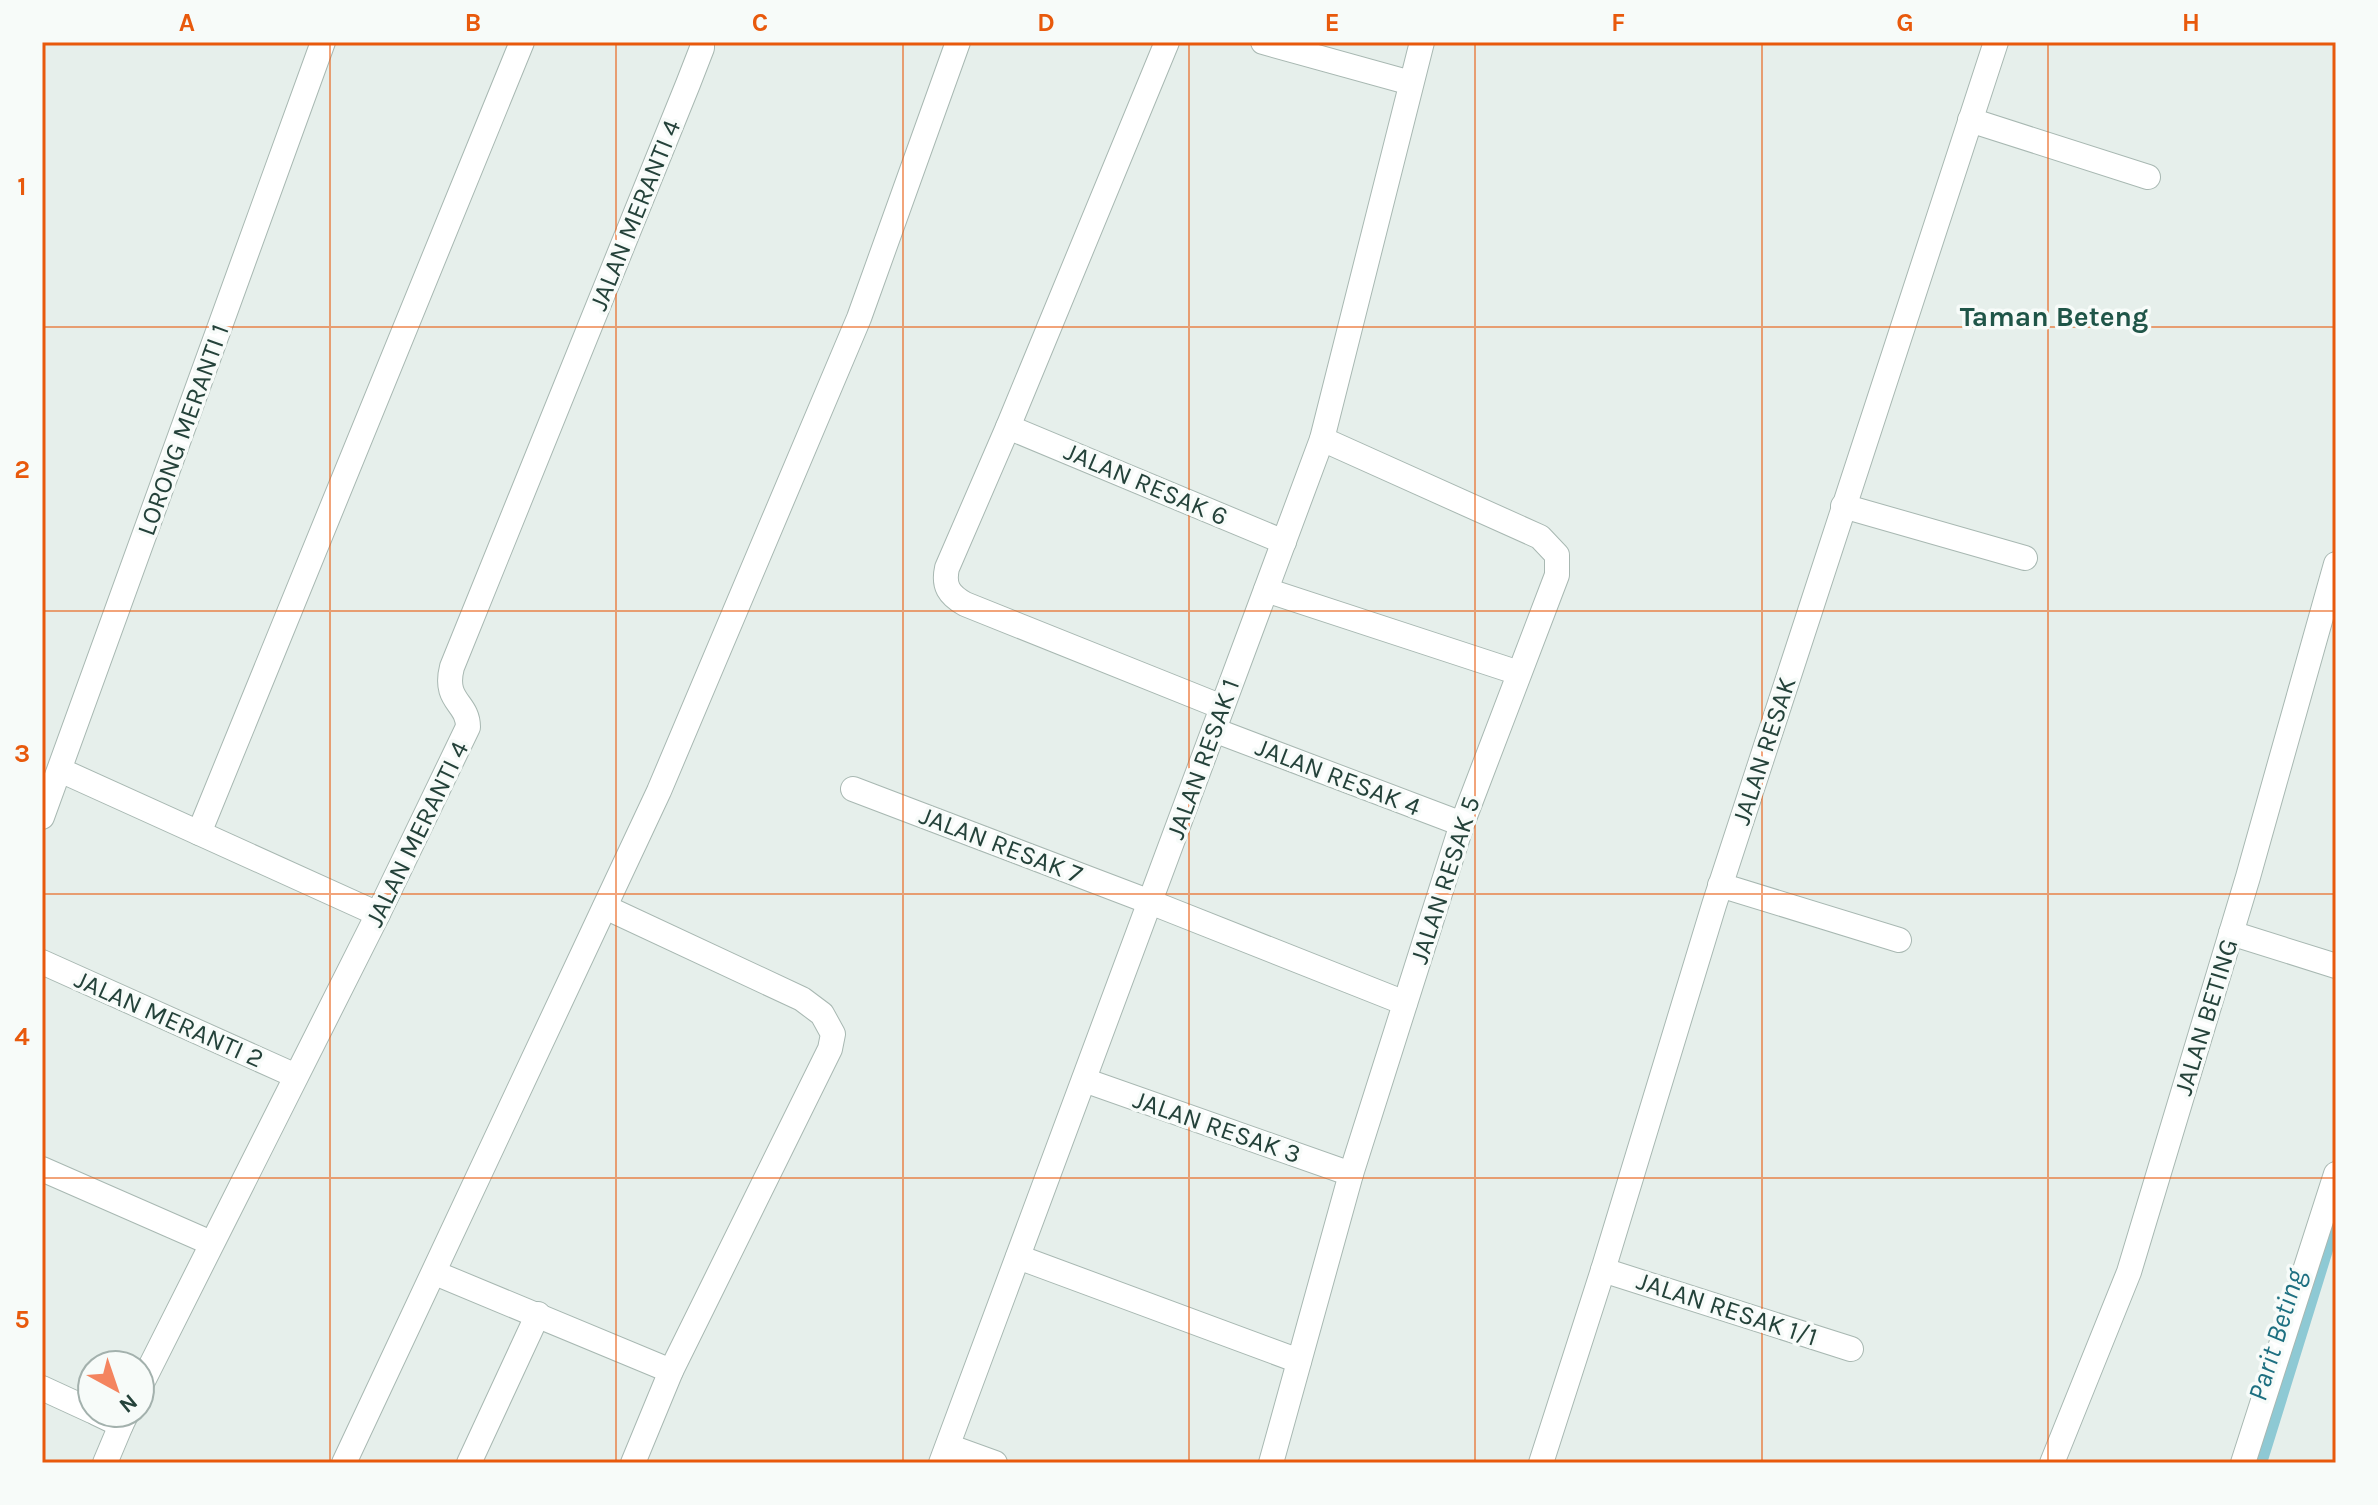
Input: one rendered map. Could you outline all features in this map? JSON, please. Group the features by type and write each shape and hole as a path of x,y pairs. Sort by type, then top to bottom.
{"street":[{"name":"LORONG MERANTI 1","path":"42,817 323,42"},
{"path":"199,833 522,42"},
{"name":"JALAN MERANTI 4","path":"156,1355 378,914 468,727 466,715 449,688 452,667 688,84 702,42"},
{"path":"344,1463 659,791 859,318 958,42"},
{"path":"1167,42 947,568 944,582 952,597 1222,707"},
{"path":"1263,42 1411,83"},
{"name":"JALAN RESAK 1","path":"944,1454 1322,439 1422,42"},
{"name":"JALAN RESAK","path":"1541,1463 1720,885 1996,42"},
{"path":"1970,120 2148,177"},
{"name":"JALAN RESAK 6","path":"1008,427 1284,542"},
{"name":"JALAN RESAK 5","path":"1271,1463 1351,1174 1462,824 1557,575 1557,555 1540,537 1322,439"},
{"path":"1843,506 2025,558"},
{"name":"JALAN BETING","path":"2052,1463 2129,1272 2231,933 2336,564"},
{"path":"1266,590 1519,673"},
{"name":"JALAN RESAK 4","path":"1214,730 1462,824"},
{"path":"60,770 378,914"},
{"name":"JALAN RESAK 7","path":"853,789 1405,1003"},
{"path":"1720,885 1899,940"},
{"path":"605,907 802,999 822,1014 833,1034 830,1049 671,1371 633,1463"},
{"path":"2231,933 2336,966"},
{"name":"JALAN MERANTI 2","path":"42,962 296,1076"},
{"name":"JALAN RESAK 3","path":"1084,1080 1351,1174"},
{"path":"42,1169 211,1243"},
{"path":"2243,1463 2336,1174"},
{"path":"1018,1257 1299,1361"},
{"name":"JALAN RESAK 1/1","path":"1603,1270 1851,1349"},
{"path":"435,1273 671,1371"},
{"path":"469,1463 538,1314"},
{"path":"42,1388 76,1404"},
{"path":"105,1463 120,1429"},
{"path":"944,1454 995,1463"}],"waterway":[{"name":"Parit Beting","path":"2261,1463 2336,1221"}],"district":[{"name":"Taman Beteng","path":"2054,316"}]}
